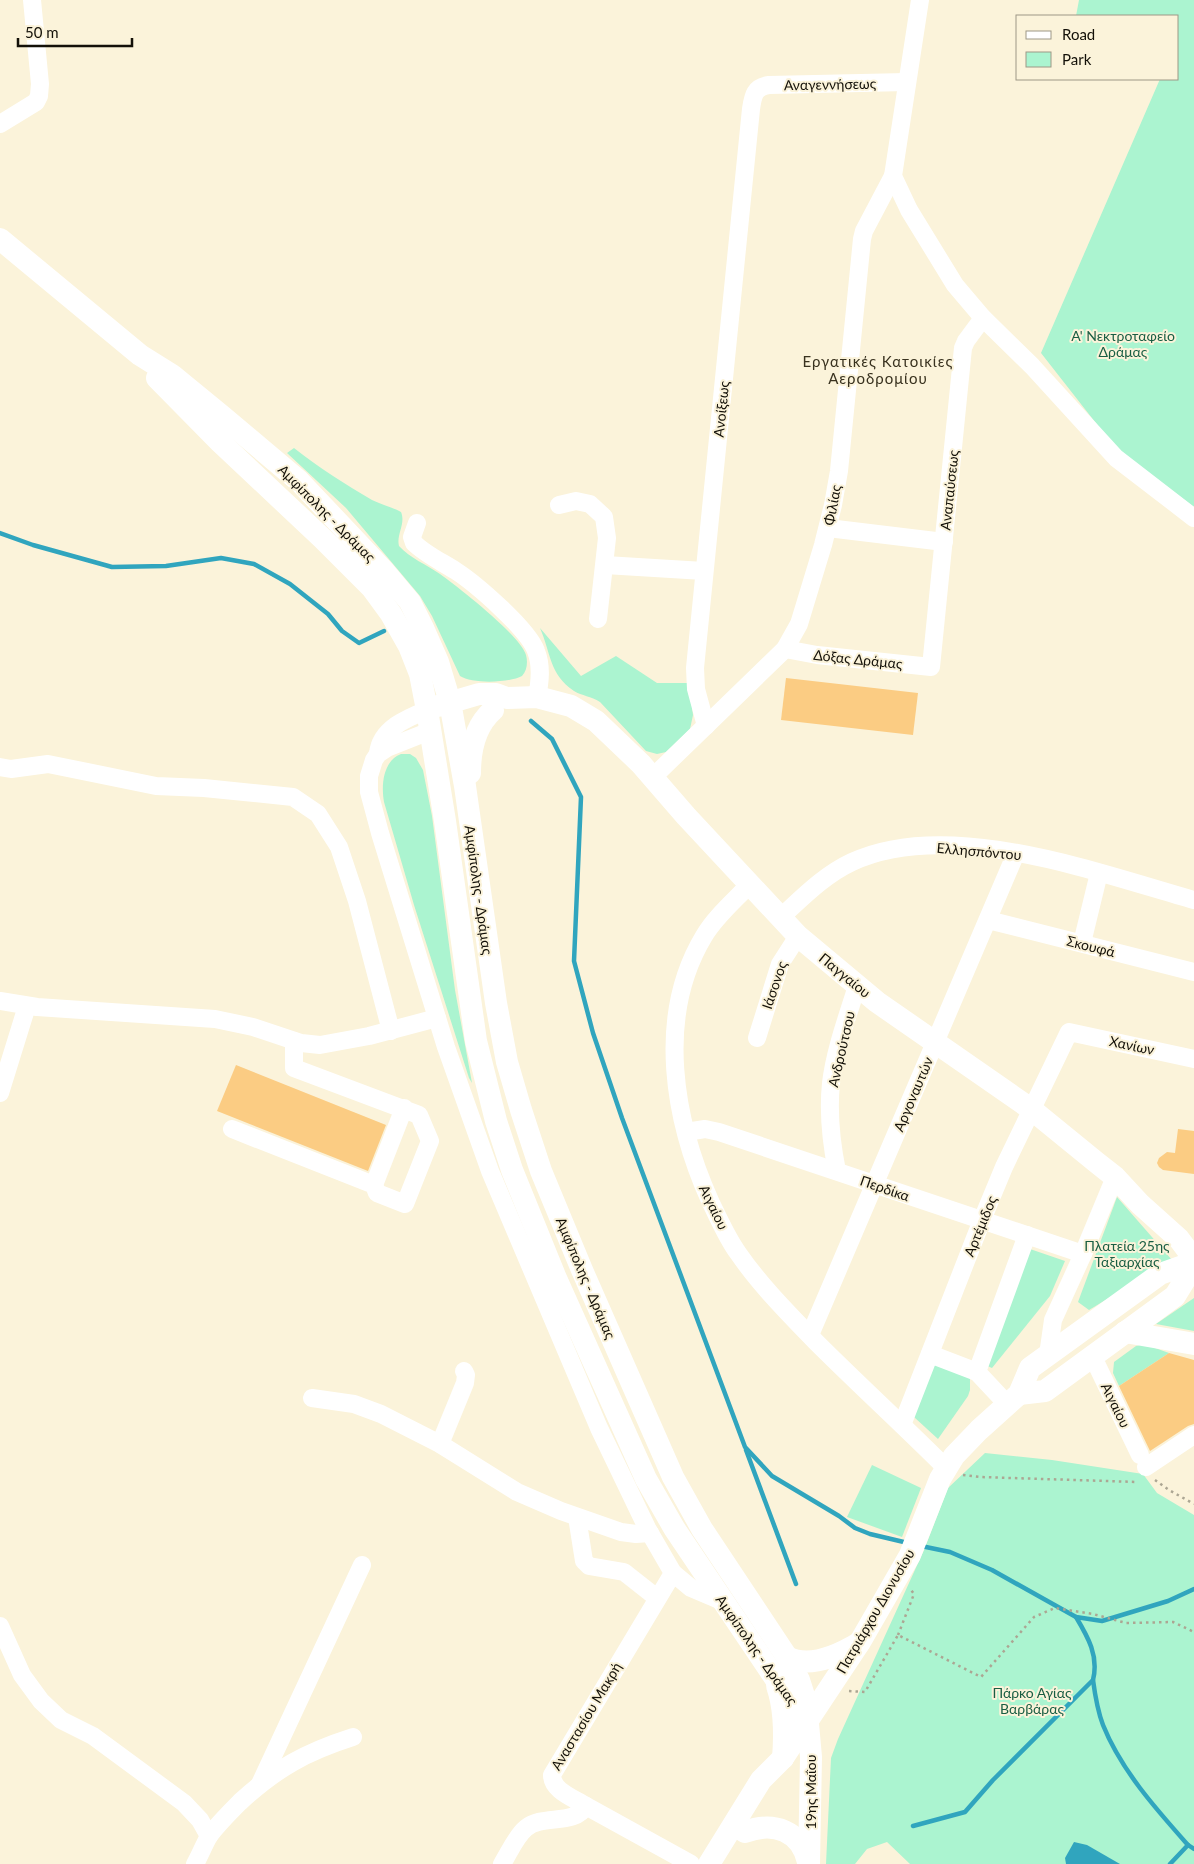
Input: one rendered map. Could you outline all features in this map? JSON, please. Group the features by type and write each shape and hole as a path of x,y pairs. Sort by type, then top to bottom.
{"main road":[{"name":"Αμφίπολης - Δράμας","path":"0,239 140,356 149,369 178,401 372,588 401,608 413,631 438,662 452,712 491,975 506,1054 520,1110 541,1171 582,1270 673,1477 702,1529 787,1657 799,1680 806,1702 808,1721"},
{"name":"Αμφίπολης - Δράμας","path":"413,631 445,821 473,1023 502,1143 555,1276 635,1456 662,1509 786,1696 808,1721"},
{"path":"429,720 452,712 516,700"},
{"path":"477,871 470,762 476,735 484,720 516,700"},
{"name":"Παγγαίου","path":"516,700 563,703 588,715 605,728 798,936 857,986 1031,1110 1115,1177 1140,1204 1179,1239 1194,1262"},
{"path":"1013,1399 1045,1390 1175,1296 1194,1262"},
{"name":"Πατριάρχου Διονυσίου","path":"710,1864 761,1780 783,1758 860,1642 909,1555 946,1468 974,1435 1013,1399 1030,1368 1160,1274 1194,1262"},
{"path":"1125,1332 1194,1344"},
{"path":"787,1657 802,1661 822,1659 843,1653 860,1642"},
{"path":"773,1676 781,1698 783,1712 783,1758"},
{"name":"19ης Μαΐου","path":"808,1721 811,1757 809,1864"},
{"name":"Πατριάρχου Διονυσίου","path":"725,1864 773,1788 783,1758"},
{"path":"745,1832 769,1826 781,1829 792,1835 800,1844 809,1864"}],"street":[{"path":"0,124 34,104 40,96 32,0"},
{"name":"Φιλίας","path":"652,778 785,649 799,624 828,528 839,471 862,239 864,231 893,176 920,0"},
{"name":"Αναγεννήσεως","path":"754,92 759,88 769,85 907,82"},
{"name":"Ανοίξεως","path":"706,726 695,680 704,571 754,92"},
{"path":"893,176 910,210 955,286 983,318 1032,366 1116,458 1194,518"},
{"name":"Αναπαύσεως","path":"931,667 963,348 983,318"},
{"path":"559,506 576,501 590,504 604,517 607,538 598,619"},
{"path":"417,522 412,537 414,543 483,591 529,638 537,653 539,684 516,700"},
{"path":"828,528 944,542"},
{"path":"605,565 704,571"},
{"name":"Δόξας Δράμας","path":"785,649 817,655 931,667"},
{"path":"429,720 403,721 386,734 382,739 369,776 371,802 437,1018 477,1136 507,1212 596,1419 650,1533 673,1573 691,1588 724,1602"},
{"path":"0,767 11,768 48,764 156,786 204,788 293,797 318,814 339,847 357,901 391,1031"},
{"name":"Ελλησπόντου","path":"780,918 831,875 850,863 873,855 910,847 968,847 1016,853 1099,873 1194,900"},
{"name":"Αργοναυτών","path":"810,1335 1016,853"},
{"path":"1082,943 1099,873"},
{"name":"Αιγαίου","path":"749,885 714,922 704,937 682,988 676,1021 676,1059 680,1109 699,1175 734,1247 755,1275 810,1335 946,1468"},
{"name":"Σκουφά","path":"988,920 1194,972"},
{"name":"Ιάσονος","path":"757,1038 780,964 798,936"},
{"name":"Ανδρούτσου","path":"836,1171 832,1150 830,1115 832,1081 845,1024 857,986"},
{"path":"0,1001 27,1006 215,1019 253,1027 309,1045 331,1044 391,1031 437,1018"},
{"path":"0,1093 27,1006"},
{"name":"Χανίων","path":"1069,1032 1194,1059"},
{"name":"Αρτέμιδος","path":"902,1425 982,1220 1031,1110 1069,1032"},
{"path":"294,1041 294,1068 404,1108 419,1115 430,1139 405,1204 377,1193 374,1185 404,1108"},
{"path":"232,1129 374,1185"},
{"name":"Περδίκα","path":"686,1132 705,1129 718,1132 1083,1254"},
{"path":"1048,1355 1053,1320 1115,1177"},
{"path":"977,1372 1027,1235"},
{"path":"930,1354 977,1372 1013,1399"},
{"name":"Αιγαίου","path":"1092,1355 1143,1461"},
{"path":"437,1443 465,1383 466,1375 464,1371"},
{"path":"312,1398 354,1404 366,1408 437,1443 517,1492 578,1517 621,1532 650,1533"},
{"path":"1143,1461 1194,1435"},
{"path":"578,1517 584,1561 589,1566 624,1572 657,1598"},
{"path":"260,1784 362,1565"},
{"name":"Αναστασίου Μακρή","path":"586,1806 558,1789 552,1780 552,1775 673,1573"},
{"path":"0,1626 22,1675 41,1701 61,1720 93,1736 184,1803 200,1820 209,1836"},
{"path":"195,1864 209,1836 232,1810 260,1784 304,1755 353,1738"},
{"path":"502,1864 527,1827 576,1815 583,1812 586,1806 691,1864"}],"path":[{"path":"1143,1461 1157,1482 1194,1504"},
{"path":"946,1468 967,1477 1157,1482"},
{"path":"829,1690 865,1692 898,1635 914,1594 909,1555"},
{"path":"898,1635 981,1677 1034,1617 1054,1608 1093,1614 1126,1623 1173,1622 1194,1632"}],"green space":[{"name":"Α' Νεκτροταφείο Δράμας","path":"1079,0 1194,0 1194,507 1117,450 1041,353 1160,80 1179,80 1179,15 1076,15"},
{"path":"294,448 362,494 401,512 402,521 399,546 460,589 513,636 526,655 527,666 522,676 491,682 466,679 460,676 432,616 420,596 346,508 287,453"},
{"path":"540,628 581,676 616,656 657,683 689,683 693,715 690,729 666,752 657,754 646,751 600,702 574,691 560,678 555,670"},
{"path":"401,754 410,754 416,758 423,770 432,816 455,990 472,1083 414,905 384,802 383,781 387,768 395,757"},
{"name":"Πλατεία 25ης Ταξιαρχίας","path":"1117,1197 1172,1260 1089,1310 1078,1302"},
{"path":"1030,1249 1065,1261 1050,1296 992,1368 985,1365"},
{"path":"1194,1298 1194,1331 1156,1324"},
{"path":"1144,1344 1169,1353 1119,1386 1113,1373 1114,1362 1136,1346"},
{"path":"935,1360 970,1378 968,1396 938,1439 914,1417"},
{"name":"Πάρκο Αγίας Βαρβάρας","path":"985,1453 1052,1460 1143,1474 1157,1493 1194,1515 1194,1864 910,1864 887,1842 867,1849 855,1864 826,1864 831,1758 838,1739 924,1550 948,1488"},
{"path":"872,1465 921,1488 902,1537 847,1517"}],"water":[{"path":"1074,1842 1087,1845 1120,1864 1066,1864 1065,1858"}],"building":[{"path":"786,678 918,693 913,735 781,720"},
{"path":"236,1065 386,1125 368,1171 217,1111"},
{"path":"1178,1129 1194,1131 1194,1174 1163,1170 1157,1163 1159,1158 1167,1152 1175,1153"},
{"path":"1169,1353 1194,1360 1194,1424 1150,1451 1119,1386"}],"waterway":[{"path":"0,533 33,545 112,567 166,566 221,558 254,564 290,584 328,614 342,631 359,643 384,631"},
{"path":"531,721 552,739 581,797 574,961 593,1033 622,1118 745,1447 772,1476 839,1516 855,1528 870,1534 908,1543"},
{"path":"746,1450 796,1584"},
{"path":"921,1546 950,1552 992,1570 1076,1617 1102,1621 1168,1601 1194,1589"},
{"path":"913,1826 965,1812 993,1780 1093,1680 1095,1663 1091,1647 1076,1617"},
{"path":"1093,1680 1101,1720 1119,1758 1152,1803 1188,1845 1194,1849"},
{"path":"1170,1864 1188,1845"}],"district":[{"name":"Εργατικές Κατοικίες Αεροδρομίου","path":"878,370"}]}
